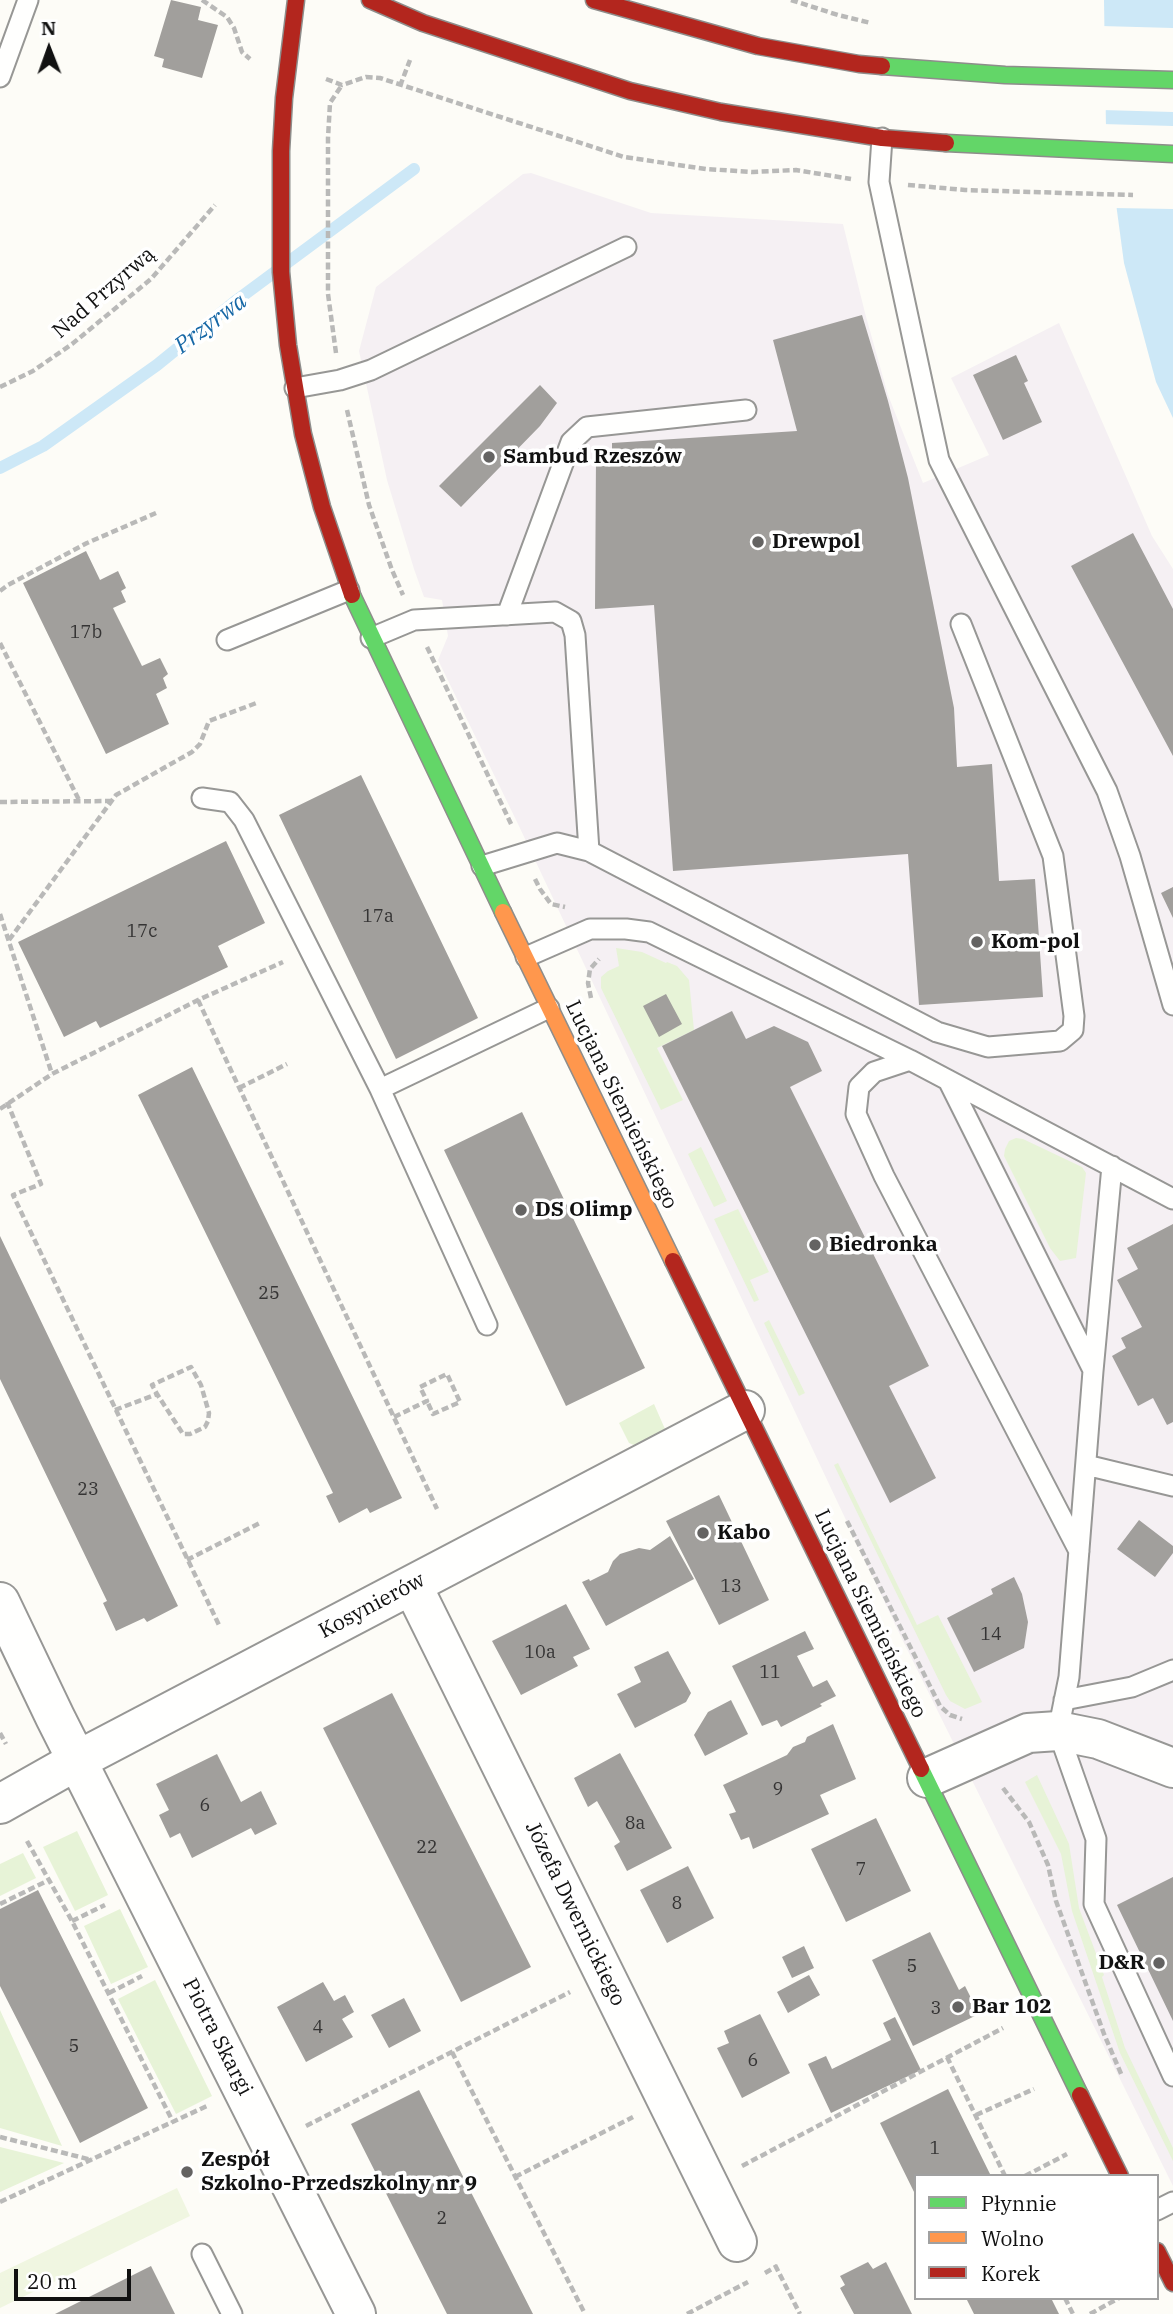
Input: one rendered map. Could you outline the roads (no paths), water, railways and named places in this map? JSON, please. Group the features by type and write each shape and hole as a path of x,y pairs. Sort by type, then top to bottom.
{"street":[{"name":"Lucjana Siemieńskiego","path":"296,0 284,98 281,151 281,272 295,388 307,454 349,590 549,1008 928,1778 1119,2174"},
{"path":"370,0 423,23 519,57 630,91 722,112 882,138 1003,147 1173,154"},
{"path":"594,0 616,3 771,48 859,64 1005,75 1173,80"},
{"name":"Kosynierów","path":"0,1804 78,1760 745,1410"},
{"name":"Józefa Dwernickiego","path":"412,1585 737,2242"},
{"name":"Piotra Skargi","path":"0,1602 271,2144 351,2312"},
{"path":"928,1778 1061,1716 1098,1739 1173,1768"},
{"path":"1159,2255 1173,2283"}],"lane":[{"path":"0,77 28,0"},
{"path":"882,138 879,182 939,460 1107,791 1130,856 1173,1005"},
{"path":"295,388 340,380 371,370 626,247"},
{"path":"507,615 571,442 587,427 746,410"},
{"path":"227,639 349,590"},
{"path":"371,638 414,620 555,612 571,621 575,635 589,851"},
{"path":"482,866 557,844 589,851 937,1032 988,1047 1060,1041 1073,1030 1074,1016 1053,856 961,624"},
{"path":"202,798 230,802 244,820 380,1089 487,1325"},
{"path":"526,957 590,929 649,932 910,1060 1173,1199"},
{"path":"380,1089 549,1008"},
{"path":"910,1060 874,1072 859,1087 856,1114 884,1176 1079,1552"},
{"path":"948,1080 1093,1371"},
{"path":"1112,1166 1069,1677 1061,1716 1096,1839 1094,1904 1173,2077"},
{"path":"1086,1465 1173,1486"},
{"path":"1061,1716 1173,1670"},
{"path":"202,2253 232,2314"}],"water":[{"path":"1104,0 1173,0 1173,418 1156,382 1124,263 1106,129"}],"waterway":[{"name":"Przyrwa","path":"0,468 43,446 157,365 237,300 414,169"}],"place":[{"name":"Sambud Rzeszów","path":"489,457"},
{"name":"Drewpol","path":"758,542"},
{"name":"Kom-pol","path":"977,942"},
{"name":"DS Olimp","path":"521,1210"},
{"name":"Biedronka","path":"815,1245"},
{"name":"Kabo","path":"703,1533"},
{"name":"D&R","path":"1159,1963"},
{"name":"Bar 102","path":"958,2007"},
{"name":"Zespół Szkolno-Przedszkolny nr 9","path":"187,2172"}]}
